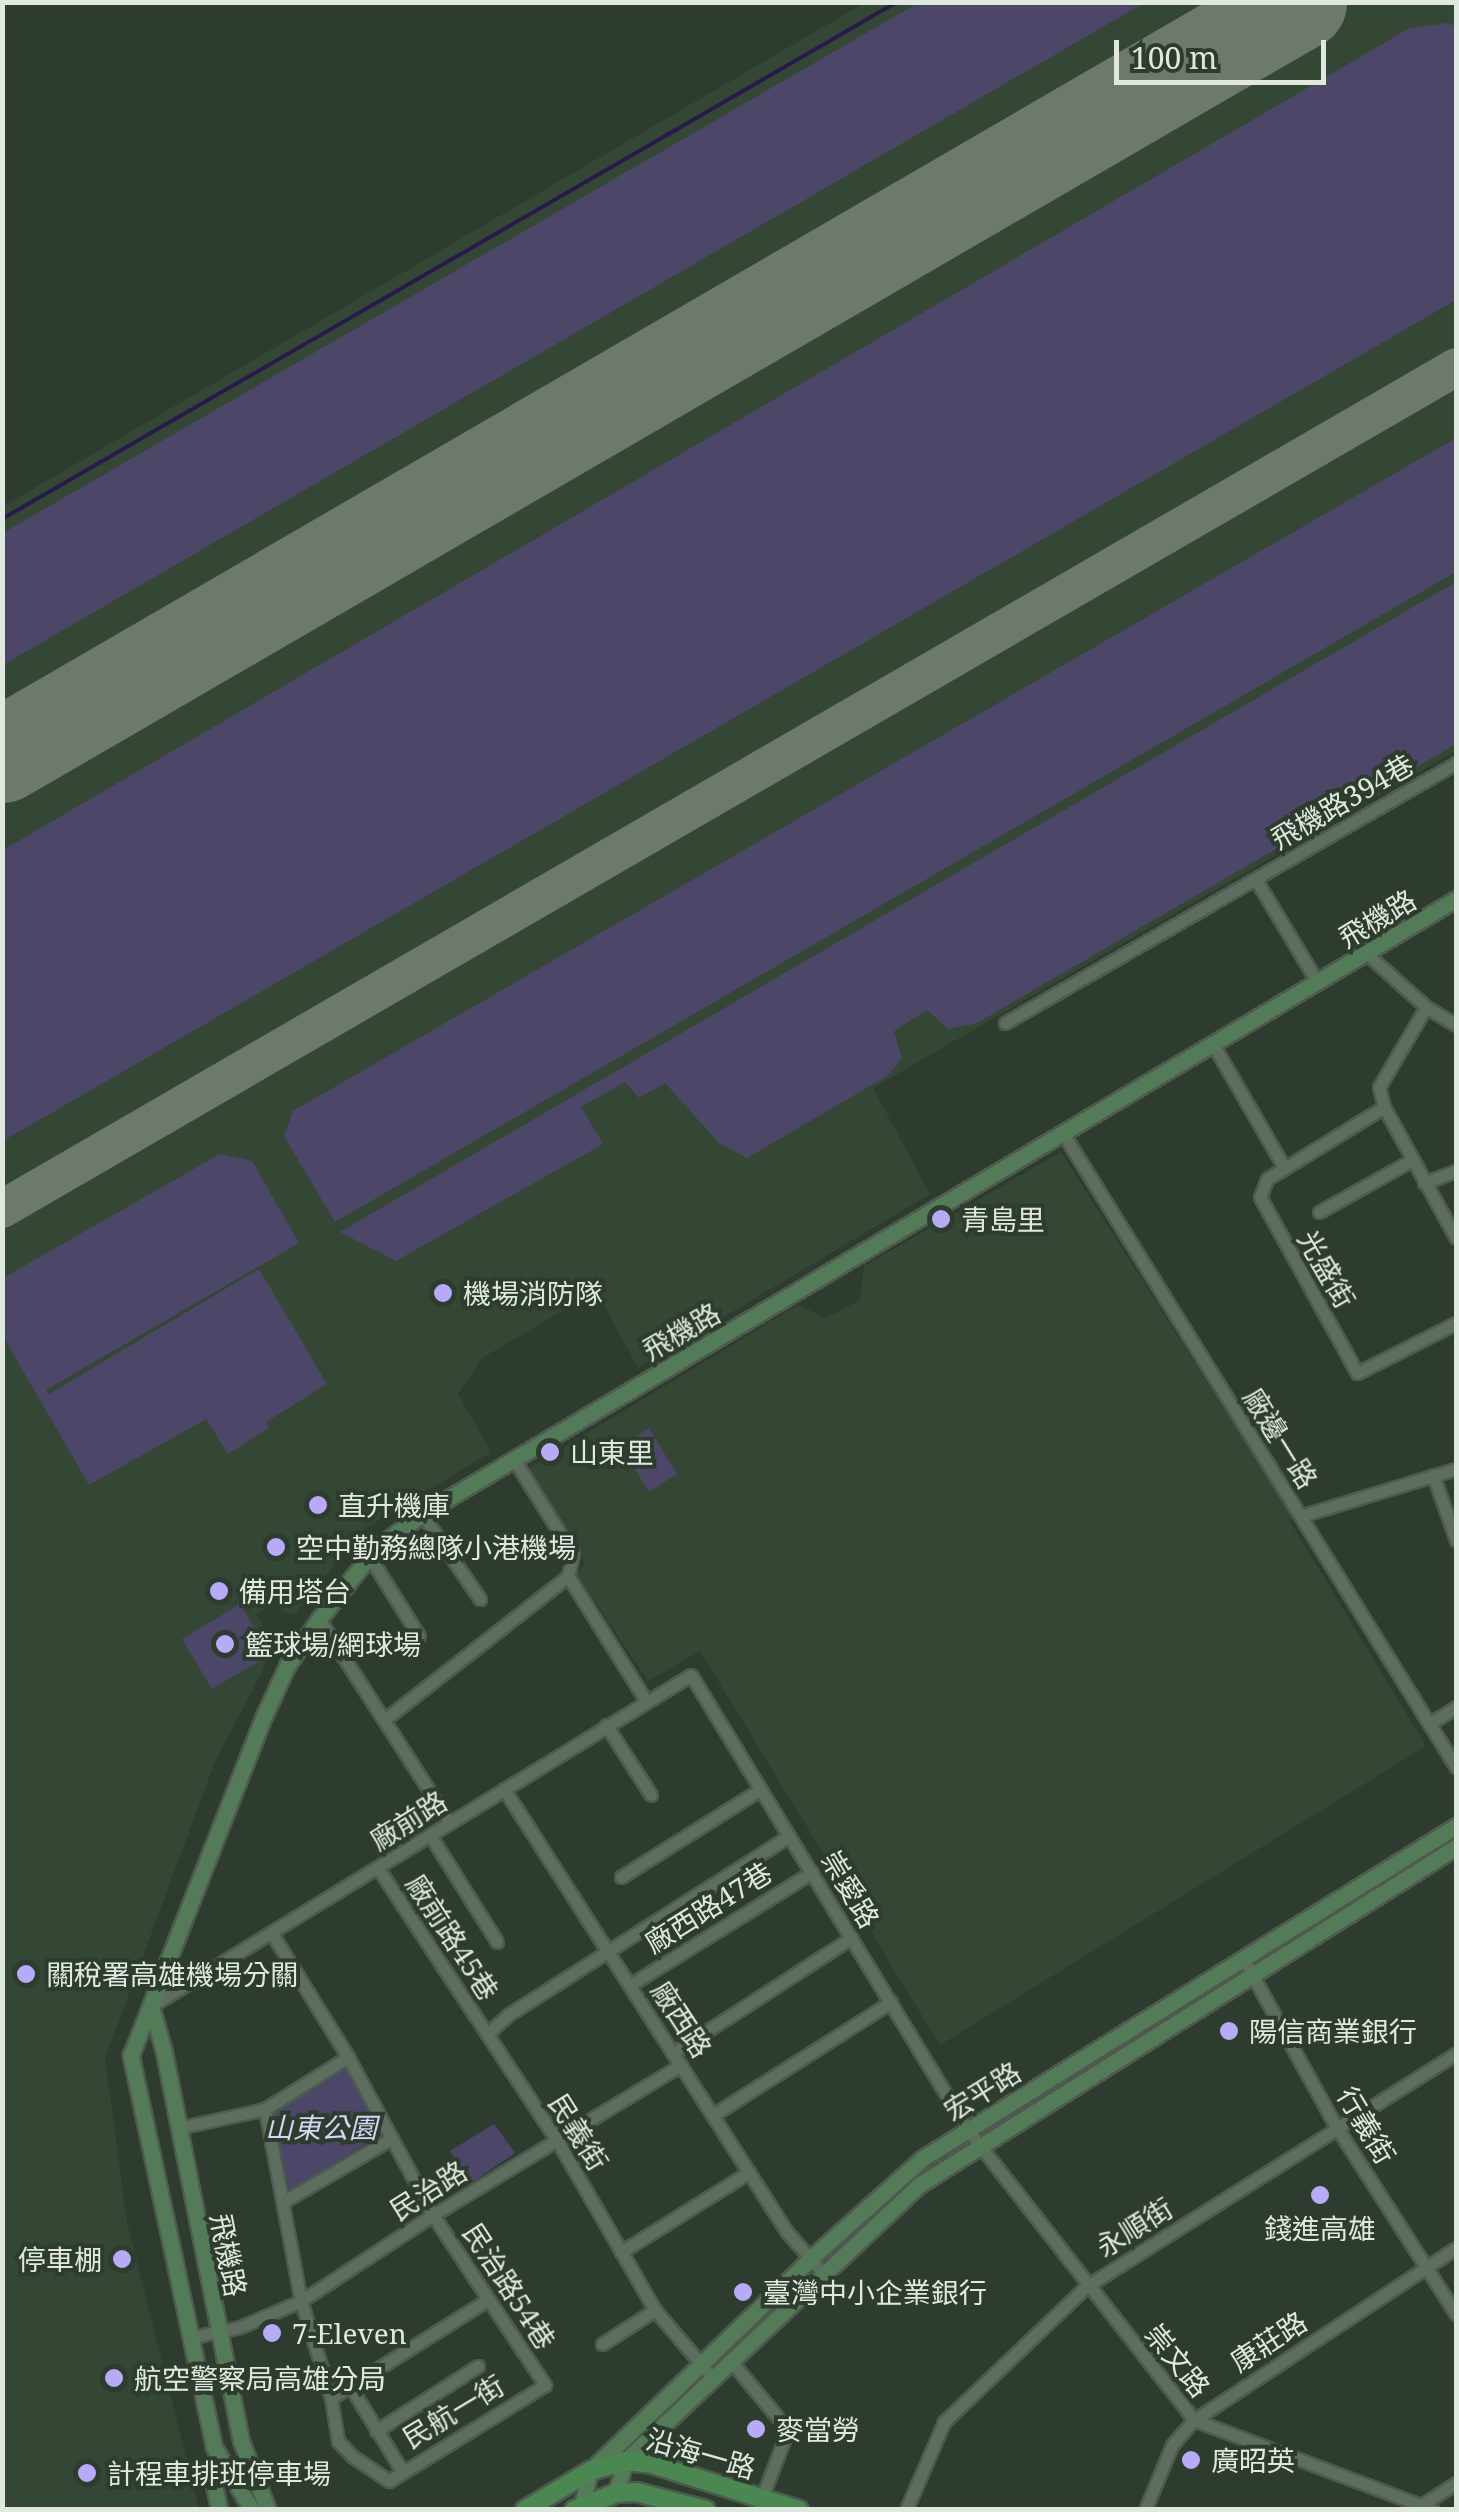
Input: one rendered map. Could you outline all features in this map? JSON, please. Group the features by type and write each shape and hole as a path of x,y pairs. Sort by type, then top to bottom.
{"main road":[{"name":"沿海一路","path":"525,2510 590,2471 625,2461 652,2464 759,2504 798,2510"},
{"name":"沿海一路","path":"616,2493 652,2495 706,2510"},
{"path":"578,2507 616,2493"}],"street":[{"name":"飛機路394巷","path":"1005,1023 1455,764"},
{"path":"1256,880 1318,983"},
{"name":"飛機路","path":"219,2510 212,2476 217,2455 131,2055 264,1716 287,1666 319,1620 369,1556 422,1514 1456,899"},
{"path":"1367,954 1426,1007 1456,1026"},
{"path":"1426,1007 1380,1087 1384,1107 1456,1238"},
{"path":"1214,1046 1284,1167 1384,1107"},
{"name":"廠邊一路","path":"1064,1135 1456,1768"},
{"path":"1320,1212 1412,1160"},
{"name":"光盛街","path":"1284,1167 1261,1189 1263,1208 1357,1373 1456,1323"},
{"path":"1424,1183 1456,1171"},
{"path":"384,1720 568,1576 573,1554 513,1458"},
{"path":"1300,1516 1456,1469"},
{"path":"1433,1475 1456,1540"},
{"path":"422,1514 480,1599"},
{"path":"369,1556 419,1636"},
{"path":"568,1576 646,1700"},
{"path":"319,1620 450,1823"},
{"name":"廠前路","path":"151,2006 691,1675"},
{"name":"崇愛路","path":"691,1675 967,2129"},
{"path":"1429,1724 1456,1707"},
{"path":"606,1724 651,1795"},
{"name":"廠西路","path":"504,1789 786,2232 822,2272"},
{"path":"621,1877 761,1789"},
{"name":"宏平路","path":"625,2461 919,2185 1456,1826"},
{"path":"430,1835 496,1942"},
{"path":"487,2034 508,2015 789,1836"},
{"name":"宏平路","path":"590,2471 698,2364 906,2171 967,2129 1456,1847"},
{"name":"廠前路45巷","path":"378,1868 487,2034"},
{"name":"廠西路47巷","path":"630,1985 812,1872"},
{"name":"民治路54巷","path":"272,1934 348,2056 433,2215 544,2385"},
{"path":"673,2052 852,1937"},
{"name":"行義街","path":"1248,1966 1338,2128 1456,2314"},
{"path":"713,2115 891,2002"},
{"name":"飛機路","path":"151,2006 241,2441 264,2509"},
{"name":"民義街","path":"487,2034 558,2142 655,2310 712,2377"},
{"name":"永順街","path":"906,2510 944,2422 1087,2286 1456,2054"},
{"path":"178,2128 265,2109 348,2056"},
{"name":"民治路","path":"193,2337 240,2327 301,2302 433,2215 681,2065"},
{"path":"265,2109 301,2302 331,2398 490,2299"},
{"name":"崇文路","path":"967,2129 1194,2420 1427,2508"},
{"path":"283,2202 392,2138"},
{"path":"621,2252 749,2172"},
{"name":"康莊路","path":"1145,2510 1172,2445 1194,2420 1456,2248"},
{"path":"602,2344 655,2310"},
{"path":"730,2360 788,2430 759,2504"},
{"path":"376,2431 478,2366"},
{"name":"民航一街","path":"331,2398 338,2441 370,2471 389,2481 544,2385"},
{"path":"350,2386 402,2472"},
{"name":"飛機路","path":"217,2455 264,2509"},
{"path":"616,2493 625,2461"},
{"path":"578,2507 590,2471"},
{"path":"1427,2508 1456,2483"}],"shaded area":[{"path":"864,3 1456,3 1456,751 873,1088 930,1194 638,1368 596,1291 482,1358 458,1394 491,1452 364,1529 295,1614 284,1612 277,1602 256,1615 271,1639 271,1654 215,1762 105,2058 127,2222 199,2509 3,2509 2,507"},
{"path":"1061,1152 1294,1519 1289,1520 1426,1746 940,2045 700,1651 648,1681 576,1573 585,1564 528,1469 798,1305 826,1318 860,1300 864,1266"}],"green space":[{"path":"918,3 1144,3 3,665 3,533"},
{"path":"1446,23 1456,26 1456,300 3,1141 3,850 1408,29"},
{"path":"1456,438 1456,572 335,1222 284,1136 293,1111"},
{"path":"1456,582 1456,744 977,1023 948,1029 927,1010 894,1031 902,1058 887,1076 747,1158 719,1143 665,1083 639,1098 625,1082 581,1107 603,1144 396,1261 340,1232"},
{"path":"220,1154 252,1161 299,1243 46,1390 49,1394 259,1269 327,1384 266,1422 269,1428 228,1454 206,1419 89,1485 3,1336 3,1278"},
{"path":"649,1428 677,1474 649,1492 621,1446"},
{"name":"籃球場/網球場","path":"240,1604 267,1649 261,1660 212,1689 182,1639"},
{"name":"山東公園","path":"346,2068 386,2131 288,2193 273,2112"},
{"path":"494,2124 515,2153 471,2183 450,2151"}],"waterway":[{"path":"2,519 897,2"}],"taxiway":[{"path":"2,1209 1456,367"}],"runway":[{"path":"2,755 1299,2"}],"place":[{"name":"青島里","path":"941,1219"},
{"name":"機場消防隊","path":"443,1293"},
{"name":"山東里","path":"550,1452"},
{"name":"直升機庫","path":"318,1505"},
{"name":"空中勤務總隊小港機場","path":"276,1547"},
{"name":"備用塔台","path":"219,1591"},
{"name":"籃球場/網球場","path":"225,1644"},
{"name":"關稅署高雄機場分關","path":"26,1974"},
{"name":"陽信商業銀行","path":"1229,2031"},
{"name":"錢進高雄","path":"1320,2195"},
{"name":"停車棚","path":"122,2259"},
{"name":"臺灣中小企業銀行","path":"743,2292"},
{"name":"7-Eleven","path":"272,2333"},
{"name":"航空警察局高雄分局","path":"114,2378"},
{"name":"麥當勞","path":"756,2429"},
{"name":"廣昭英","path":"1191,2460"},
{"name":"計程車排班停車場","path":"87,2473"}]}
